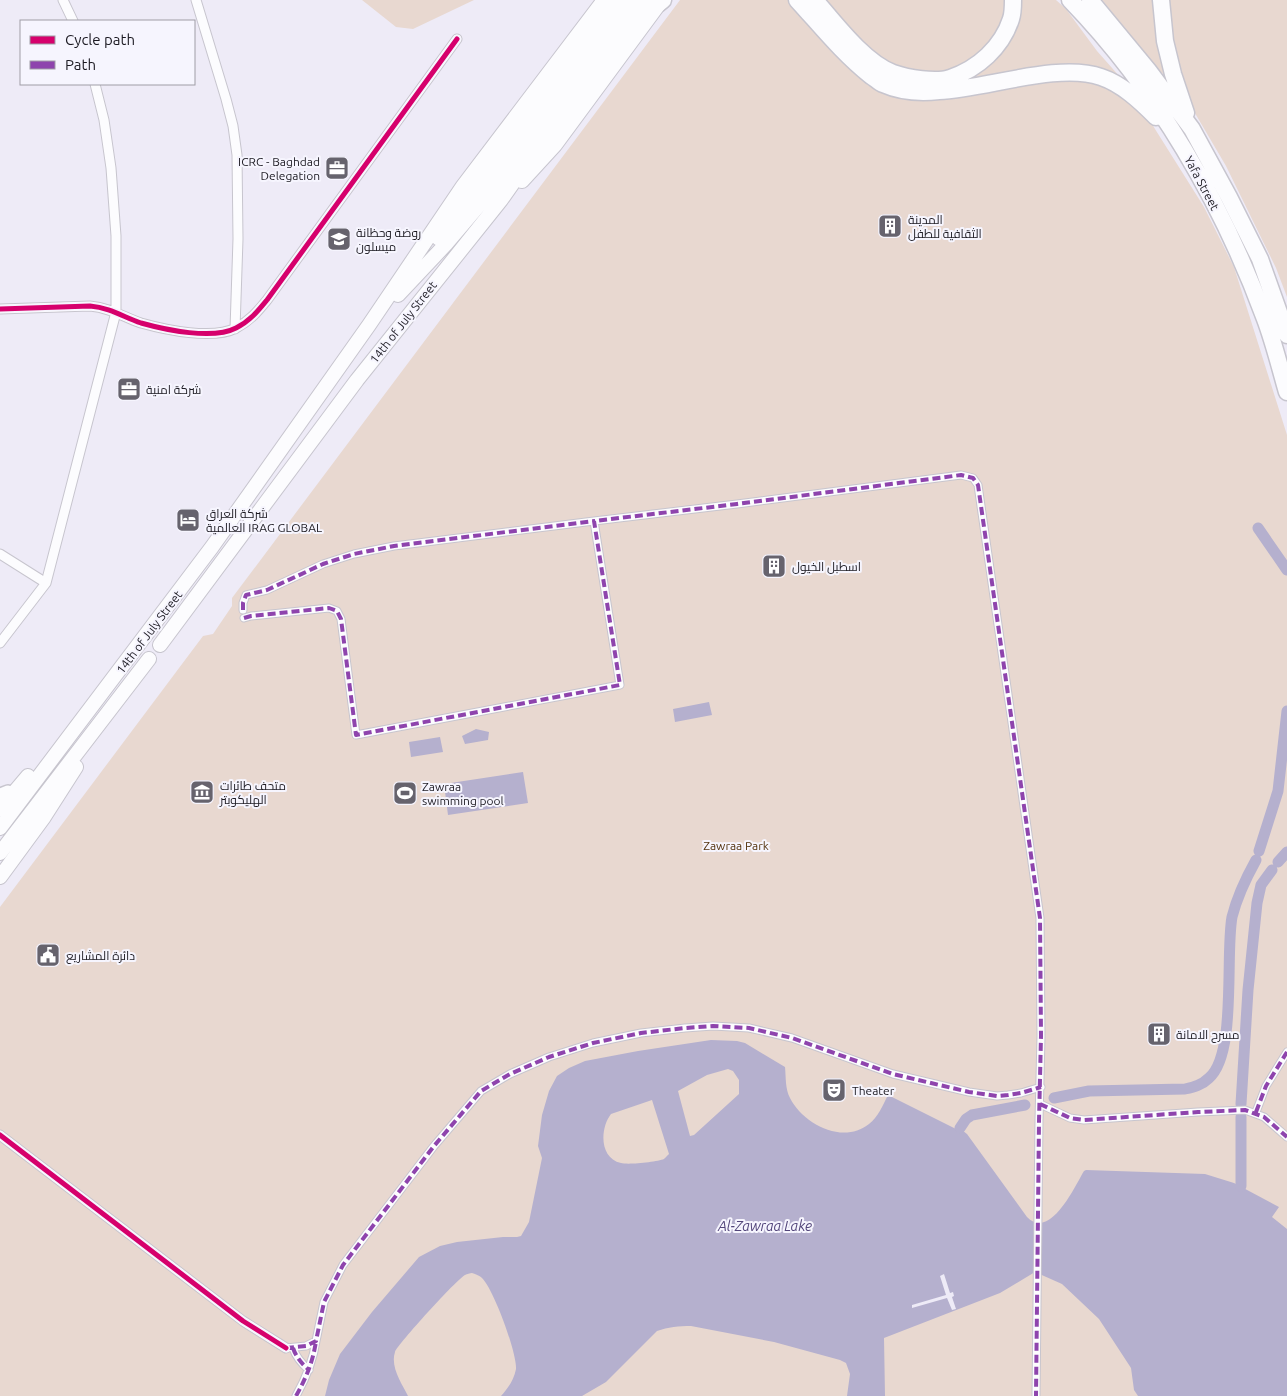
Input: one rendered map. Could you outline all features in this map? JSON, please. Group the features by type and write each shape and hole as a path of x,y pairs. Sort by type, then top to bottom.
{"highway":[{"path":"796,0 858,66 883,84 916,93 964,89 1050,74 1076,73 1100,77 1126,89 1179,140"},
{"path":"815,0 866,56 892,73 921,79 949,79 989,56 1002,40 1012,18 1013,0"},
{"name":"Yafa Street","path":"1070,0 1104,36 1138,78 1179,140 1242,263 1265,320 1287,392"},
{"name":"Yafa Street","path":"1090,0 1148,70 1192,129 1260,259 1287,335"},
{"path":"1161,0 1165,41 1173,74 1192,129"}],"main road":[{"name":"14th of July Street","path":"0,828 212,547 369,326 463,186 604,0"},
{"path":"369,326 445,232 618,0"},
{"name":"14th of July Street","path":"369,326 446,244 486,197 632,0"},
{"name":"14th of July Street","path":"160,645 357,380 501,200 546,157 657,1"},
{"path":"212,547 226,556"},
{"name":"14th of July Street","path":"0,853 149,659"},
{"name":"14th of July Street","path":"0,809 7,794 102,694"},
{"name":"14th of July Street","path":"0,878 44,817 118,701"},
{"path":"7,794 21,789 37,792 43,797 46,807 44,817"}],"street":[{"path":"63,0 73,20"},
{"path":"196,0 226,99 233,126 237,154 238,239 235,329"},
{"path":"0,309 90,306 105,308 140,323 170,329 204,334 235,329 253,317 267,300 457,38"},
{"path":"0,643 46,583 116,312 116,236 111,168 104,120 95,85"},
{"path":"594,521 620,685 356,735 341,619 337,611 329,608 251,616 244,614 243,603 246,595 267,590 323,564 354,554 394,546 594,521 737,504 961,474 972,478 978,485 1040,918 1041,1087 1036,1396"},
{"path":"0,554 46,583"},
{"path":"296,1396 309,1370 313,1357 324,1302 343,1265 434,1146 481,1091 510,1074 550,1057 593,1043 641,1033 713,1026 749,1028 792,1038 893,1074 969,1092 997,1096 1021,1093 1041,1087"},
{"path":"1256,1112 1266,1086 1287,1052"},
{"path":"1040,1104 1070,1118 1084,1120 1245,1110 1264,1116 1287,1137"},
{"path":"0,1136 243,1321 289,1348 309,1370"},
{"path":"289,1348 306,1346 316,1341"}],"green space":[{"path":"362,0 474,0 413,29 396,27"},
{"name":"Zawraa Park","path":"680,0 1056,0 1066,9 1097,51 1128,86 1204,207 1234,267 1287,435 1287,1396 0,1396 0,907 203,636 213,634 232,606 232,598"},
{"path":"1102,0 1287,0 1287,297 1276,268 1226,166 1189,103 1153,63"}],"water":[{"path":"709,702 712,715 675,722 673,709"},
{"path":"476,729 489,732 488,740 465,744 462,736"},
{"path":"440,737 443,752 411,757 409,742"},
{"path":"523,772 528,803 448,815 444,784"},
{"name":"Al-Zawraa Lake","path":"711,1040 745,1043 785,1067 788,1094 804,1116 825,1129 836,1132 859,1130 869,1124 878,1114 888,1095 956,1129 958,1127 967,1134 1027,1217 1036,1223 1044,1222 1053,1217 1061,1209 1086,1170 1205,1174 1234,1183 1279,1207 1272,1217 1287,1229 1287,1396 1138,1396 1134,1390 1131,1368 1099,1319 1062,1284 1035,1272 1000,1293 884,1338 885,1396 847,1396 850,1374 846,1363 840,1360 774,1342 691,1326 657,1331 606,1382 582,1396 501,1396 515,1373 513,1350 493,1295 482,1278 472,1273 465,1275 451,1288 416,1325 395,1352 395,1369 408,1396 325,1396 329,1380 340,1354 372,1312 419,1257 440,1246 457,1242 521,1236 529,1222 542,1158 538,1146 542,1115 549,1091 557,1076 585,1061","holes":["728,1069 733,1071 739,1080 739,1094 694,1135 690,1136 678,1091 707,1075","652,1100 669,1154 664,1159 642,1163 625,1164 614,1160 605,1149 604,1134 607,1120 611,1114"]}],"pier":[{"path":"944,1274 950,1293 953,1292 954,1296 952,1297 956,1309 952,1310 947,1298 912,1308 912,1305 946,1295 940,1276"}],"waterway":[{"path":"1258,528 1287,570"},
{"path":"1259,851 1278,791 1287,711"},
{"path":"1278,862 1287,852"},
{"path":"1054,1098 1089,1091 1185,1089 1201,1084 1209,1078 1218,1066 1227,1027 1232,917 1236,902 1256,860"},
{"path":"1241,1104 1248,990 1257,903 1261,885 1272,870"},
{"path":"960,1128 966,1119 972,1115 1025,1105"},
{"path":"1241,1117 1241,1186"}],"marked path":[{"path":"244,618 329,608 337,611 341,619 356,735 620,685 594,521 961,475 973,478 978,485 1040,918 1041,1036 1036,1396"},
{"path":"243,610 246,595 267,590 323,564 354,554 394,546 594,521"},
{"path":"286,1348 306,1346 316,1341 324,1302 343,1265 434,1146 481,1091 510,1074 549,1057 593,1043 641,1033 713,1026 749,1028 792,1038 893,1074 969,1092 997,1096 1021,1093 1041,1087"},
{"path":"1256,1112 1266,1086 1287,1052"},
{"path":"1040,1104 1070,1118 1084,1120 1245,1110 1264,1117 1287,1137"},
{"path":"296,1396 309,1370 316,1341"},
{"path":"293,1348 309,1370"}],"cycle path":[{"path":"0,309 90,306 111,311 151,326 189,333 226,332 236,328 253,316 267,300 457,39"},
{"path":"0,1135 243,1321 286,1348"}],"place":[{"name":"ICRC - Baghdad Delegation","path":"337,168"},
{"name":"المدينة الثقافية للطفل","path":"890,226"},
{"name":"روضة وحظانة ميسلون","path":"339,239"},
{"name":"شركة امنية","path":"129,389"},
{"name":"شركة العراق العالمية IRAG GLOBAL","path":"188,520"},
{"name":"اسطبل الخيول","path":"774,566"},
{"name":"متحف طائرات الهليكوبتر","path":"202,792"},
{"name":"Zawraa swimming pool","path":"405,793"},
{"name":"دائرة المشاريع","path":"48,955"},
{"name":"مسرح الامانة","path":"1159,1034"},
{"name":"Theater","path":"834,1090"}]}
